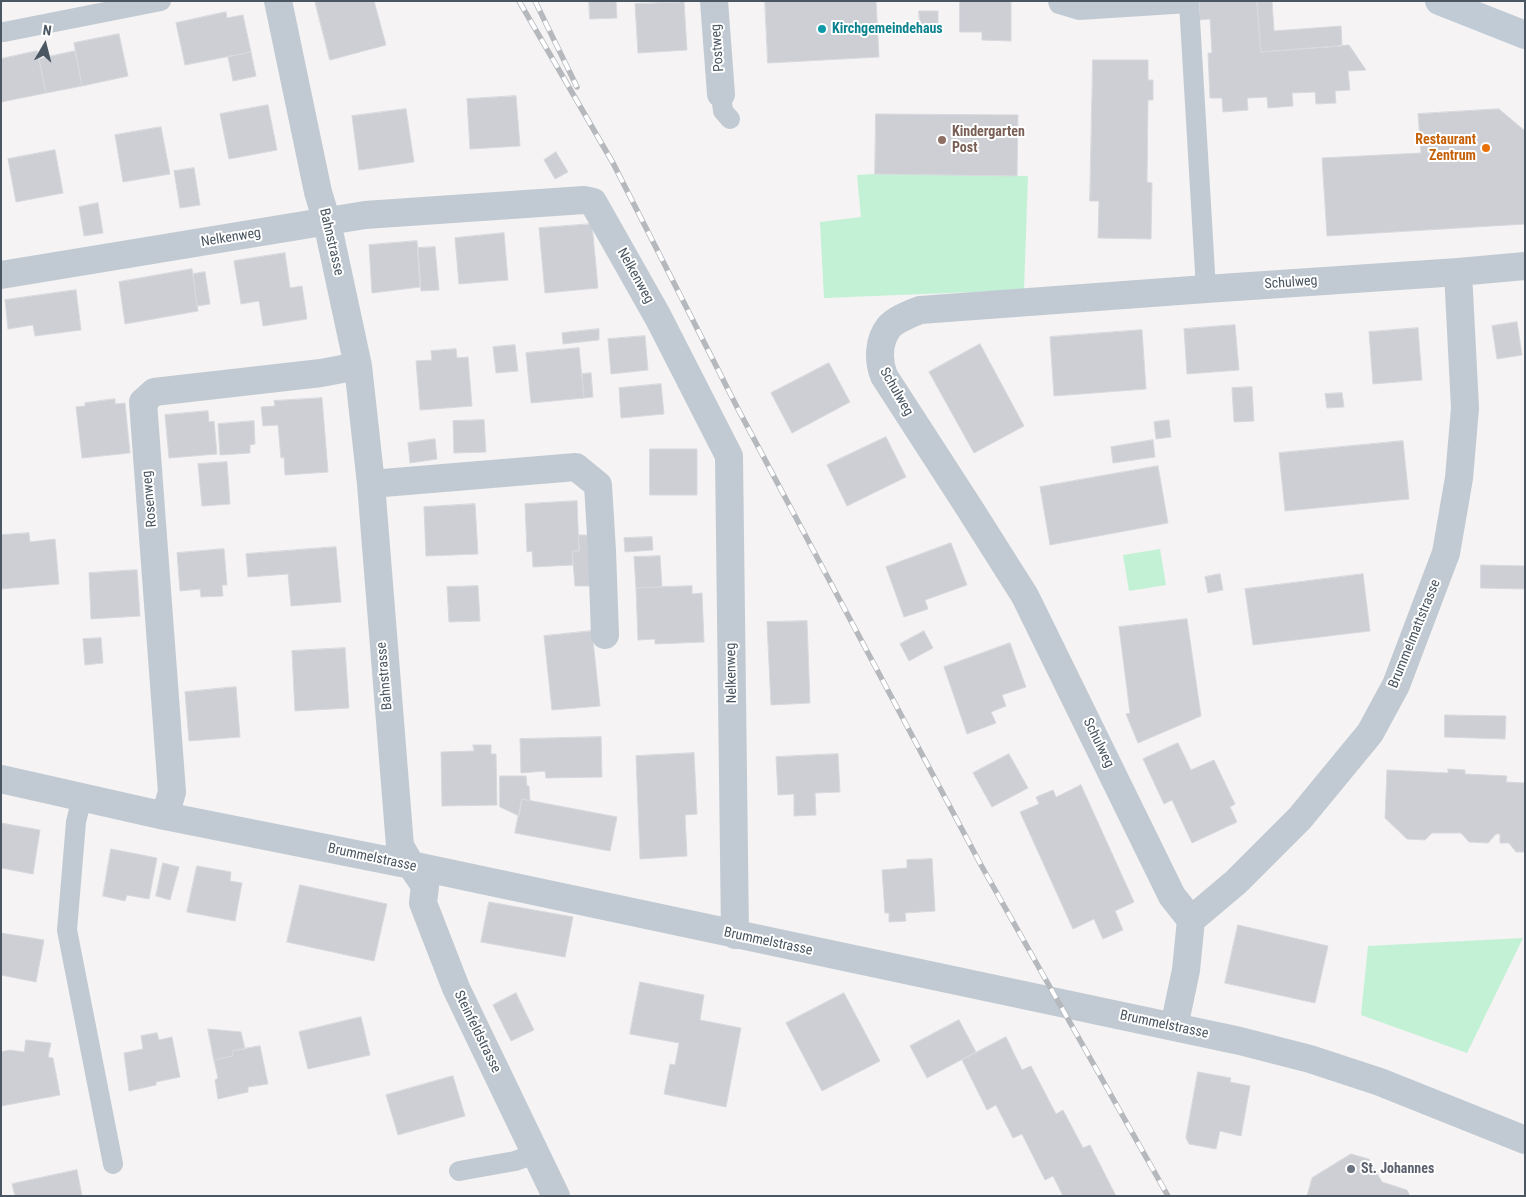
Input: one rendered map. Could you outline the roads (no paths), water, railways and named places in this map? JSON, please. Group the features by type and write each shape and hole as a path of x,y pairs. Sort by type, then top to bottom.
{"main road":[{"path":"1439,1 1525,35"}],"street":[{"name":"Bahnstrasse","path":"278,1 318,192 327,222 358,366 371,484 399,841 411,866"},
{"name":"Postweg","path":"714,1 725,107"},
{"name":"Nelkenweg","path":"1,275 365,215 584,200 593,202 658,317 729,456 735,935"},
{"name":"Schulweg","path":"1191,920 1172,896 1025,596 884,376 879,364 881,345 889,327 902,318 920,310 1525,266"},
{"name":"Brummelmattstrasse","path":"1191,920 1236,882 1300,818 1370,733 1396,684 1446,554 1459,478 1465,408 1458,272"},
{"name":"Rosenweg","path":"165,816 172,792 143,402 154,392 321,373 358,366"},
{"path":"371,484 576,467 598,485 605,635"},
{"name":"Brummelstrasse","path":"1,779 165,816 1240,1041 1310,1059 1372,1079 1525,1140"},
{"name":"Steinfeldstrasse","path":"411,866 426,886 423,903 456,988 556,1196"},
{"path":"1174,1027 1186,970 1191,920"}],"lane":[{"path":"4,32 161,1"},
{"path":"1058,1 1059,4 1079,10 1189,2 1206,289"},
{"path":"82,796 76,822 67,930 113,1164"},
{"path":"459,1171 515,1161 535,1154"}],"railway":[{"path":"519,1 613,163 738,409 981,865 1168,1196"},
{"path":"535,1 577,87"}],"place":[{"name":"Kirchgemeindehaus","path":"822,29"},
{"name":"Kindergarten Post","path":"942,140"},
{"name":"Restaurant Zentrum","path":"1486,148"},
{"name":"St. Johannes","path":"1351,1169"}]}
